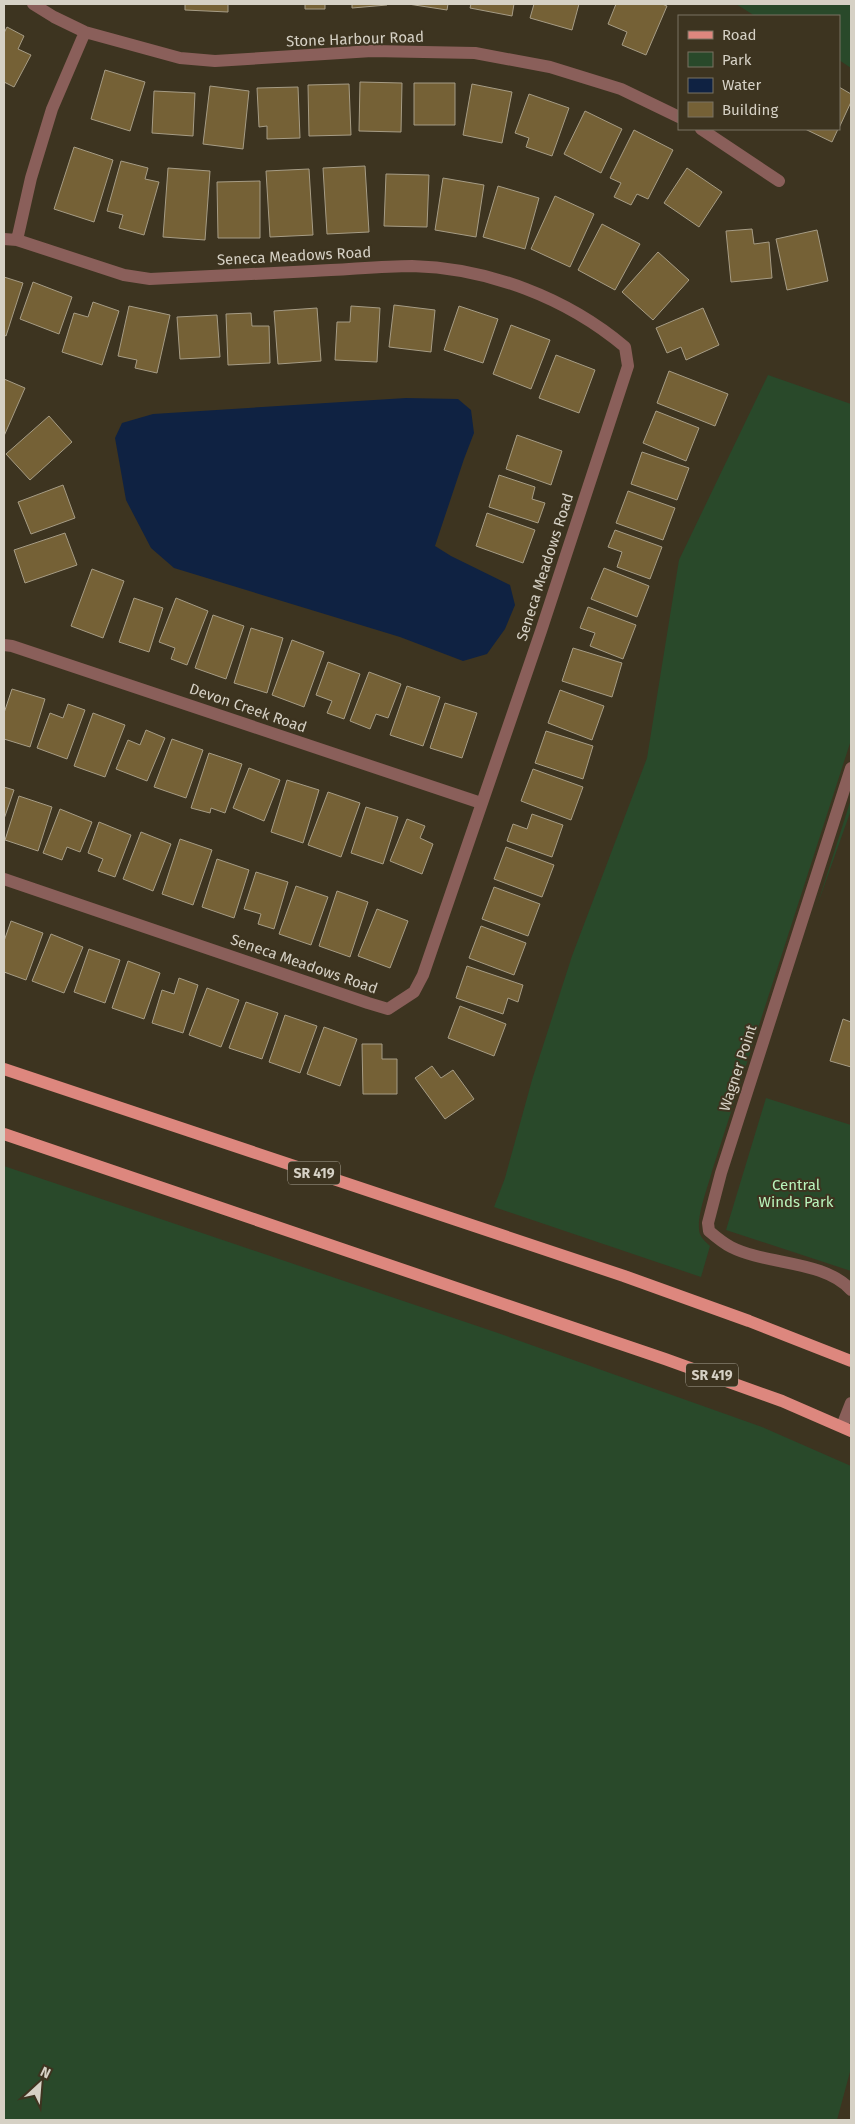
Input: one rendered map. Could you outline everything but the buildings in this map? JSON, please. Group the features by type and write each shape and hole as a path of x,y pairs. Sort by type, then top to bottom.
{"main road":[{"name":"SR 419","path":"4,1069 624,1276 749,1321 851,1361"},
{"name":"SR 419","path":"4,1134 665,1358 782,1401 846,1428"}],"street":[{"name":"Stone Harbour Road","path":"33,4 85,32 180,58 215,61 372,51 474,53 550,67 621,89 678,117"},
{"path":"17,240 31,178 52,110 85,32"},
{"path":"702,130 779,181"},
{"name":"Seneca Meadows Road","path":"4,239 17,240 124,275 150,279 413,266 496,279 529,290 578,312 601,327 625,348 628,366 541,631 423,975 414,992 388,1009 4,879"},
{"name":"Devon Creek Road","path":"4,645 12,646 481,804"},
{"name":"Wagner Point","path":"851,768 722,1173 708,1223 709,1231 731,1247 834,1277 851,1290"},
{"path":"846,1428 851,1403"}],"green space":[{"path":"736,4 851,4 851,68 840,61 840,15 753,15"},
{"path":"768,375 851,404 851,740 703,1203 699,1228 703,1239 710,1246 701,1277 494,1207 505,1178 532,1080 572,956 647,758 679,560"},
{"path":"851,799 851,810 817,906"},
{"name":"Central Winds Park","path":"766,1098 851,1125 851,1271 726,1230"},
{"path":"4,1166 495,1332 762,1427 851,1466 851,2068 837,2120 4,2120"}],"water":[{"path":"406,398 458,399 471,410 474,433 435,546 510,585 515,605 505,629 487,654 463,661 400,637 174,568 151,548 126,500 115,438 122,423 153,414"}]}
